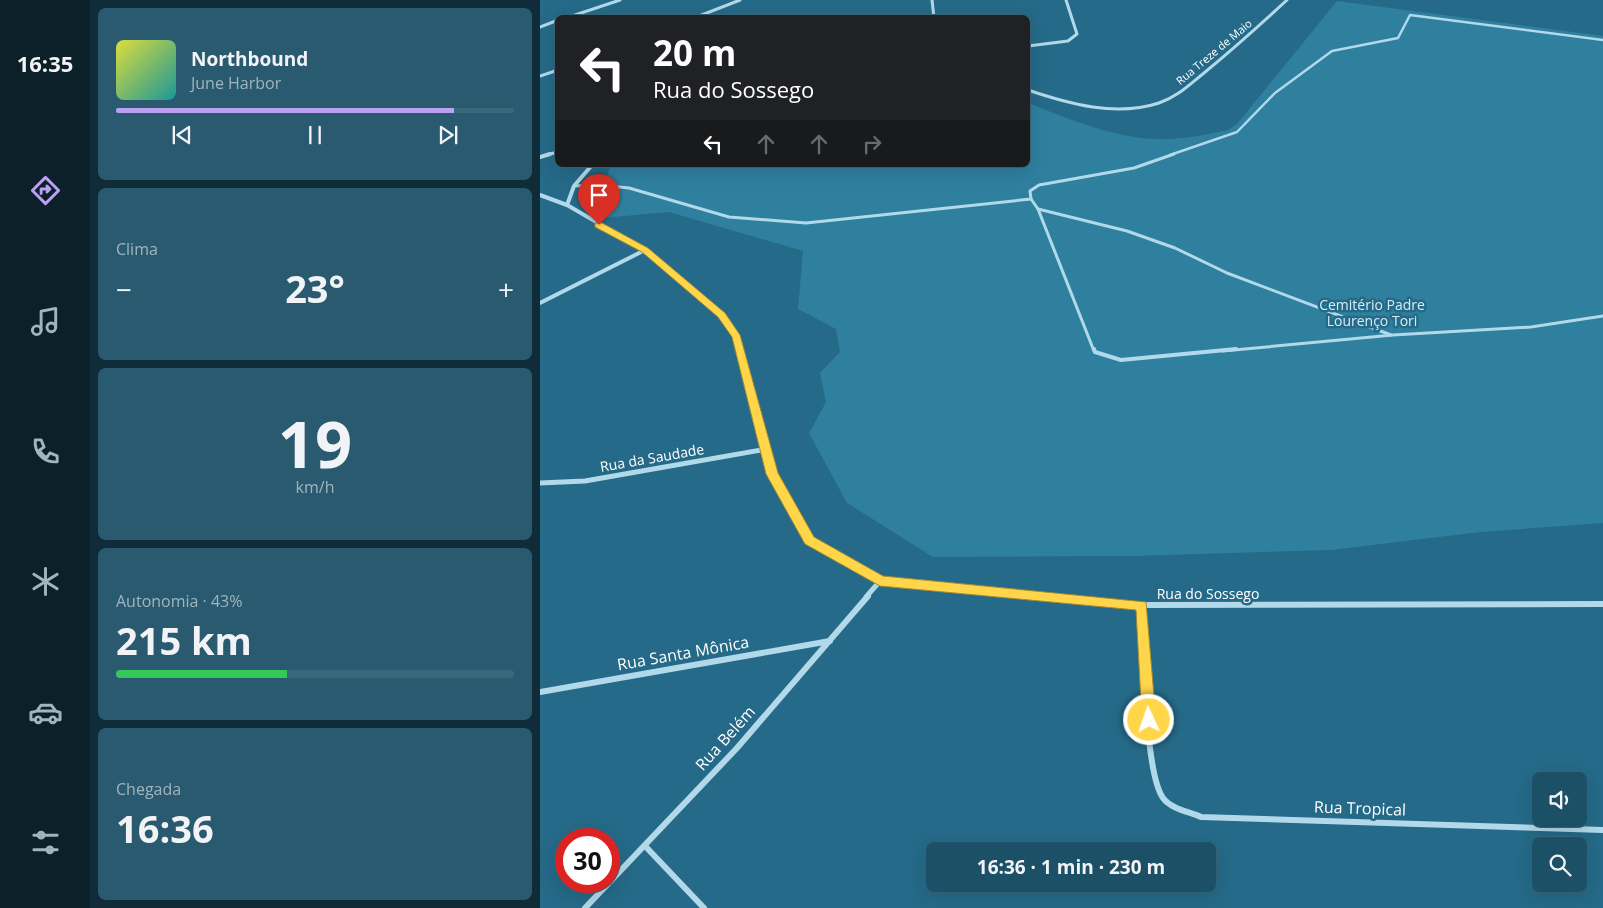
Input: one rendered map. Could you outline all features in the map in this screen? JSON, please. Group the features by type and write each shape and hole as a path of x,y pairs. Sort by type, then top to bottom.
{"street":[{"path":"575,15 620,0"},
{"path":"702,15 740,0"},
{"path":"932,0 934,15"},
{"path":"1030,46 1072,39 1077,34 1066,0"},
{"name":"Rua Treze de Maio","path":"1030,91 1056,100 1090,108 1117,109 1149,104 1176,95 1234,49 1288,0"},
{"path":"540,27 555,21"},
{"path":"540,76 555,71"},
{"path":"540,157 555,153"},
{"path":"567,205 574,186 590,167"},
{"name":"Rua do Sossego","path":"540,195 567,205 645,250 722,315 737,337 772,474 810,540 880,581 1142,605 1603,604"},
{"path":"540,303 645,250"},
{"name":"Rua da Saudade","path":"540,483 585,481 767,449"},
{"name":"Rua Belém","path":"585,908 646,847 831,641 880,581"},
{"name":"Rua Tropical","path":"1142,605 1151,759 1157,789 1164,800 1201,817 1603,830"},
{"name":"Rua Santa Mônica","path":"540,692 831,641"},
{"path":"646,847 704,908"}],"lane":[{"path":"1603,40 1410,15 1398,38 1332,51 1275,93 1237,132 1134,168 1039,185 1030,191 1031,199 1038,209 1095,352 1121,360 1393,335 1531,327 1603,316"},
{"path":"574,186 600,185 628,188 729,216 806,223 1031,199"},
{"path":"1038,209 1127,231 1175,248 1227,273 1393,335"}],"green space":[{"name":"Cemitério Padre Lourenço Tori","path":"1337,1 1603,36 1603,523 1481,532 1331,550 1135,556 933,557 847,503 809,433 826,402 820,373 840,352 836,329 798,309 803,251 669,212 591,219 610,167 1030,167 1030,104 1090,126 1140,138 1174,139 1228,130 1237,124"}],"route":[{"path":"599,225 645,250 722,315 737,337 772,474 810,540 880,581 1142,605 1149,720"}]}
